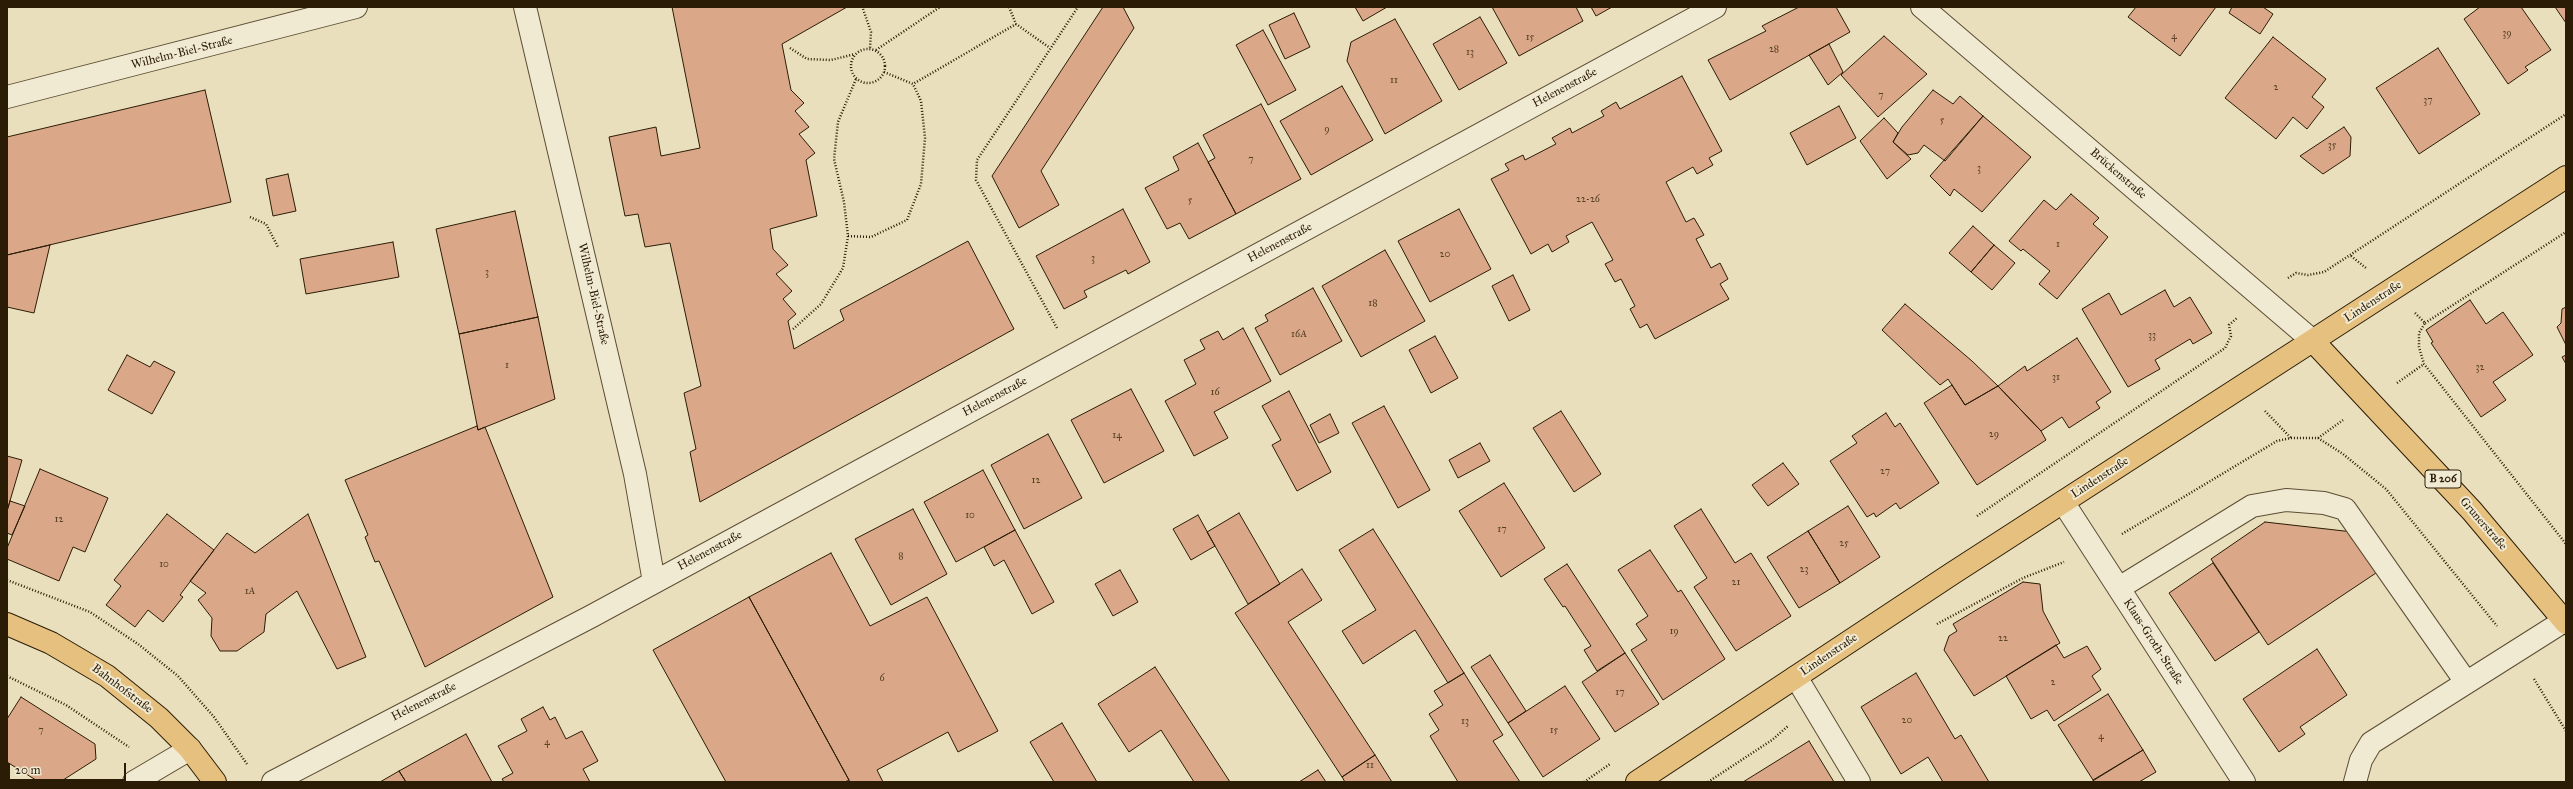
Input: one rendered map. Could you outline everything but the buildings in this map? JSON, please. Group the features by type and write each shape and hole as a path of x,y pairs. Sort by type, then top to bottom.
{"main road":[{"name":"Lindenstraße","path":"1637,782 2063,502 2566,177"},
{"name":"Grunerstraße","path":"2313,341 2472,511 2565,622"},
{"name":"Bahnhofstraße","path":"7,624 51,643 107,676 159,718 190,750 215,782"}],"street":[{"name":"Wilhelm-Biel-Straße","path":"7,97 356,7"},
{"name":"Wilhelm-Biel-Straße","path":"525,7 635,474 654,582"},
{"name":"Helenenstraße","path":"273,782 654,582 1715,7"},
{"name":"Brückenstraße","path":"1922,7 2313,341"},
{"path":"2119,588 2252,506 2286,500 2324,503 2345,509 2466,682"},
{"name":"Klaus-Groth-Straße","path":"2063,502 2244,782"},
{"path":"2355,782 2361,760 2370,743 2517,650 2565,622"},
{"path":"1796,677 1859,782"},
{"path":"134,782 190,750"}],"path":[{"path":"876,50 940,7"},
{"path":"1009,7 1016,24 1050,48"},
{"path":"1072,356 976,180 977,160 1078,7"},
{"path":"863,9 871,32 870,48"},
{"path":"913,84 1016,24"},
{"path":"790,48 807,60 831,60 870,48 876,50 885,60 884,72 877,81 866,83 856,78 851,66 856,53"},
{"path":"848,236 871,237 908,220 921,184 925,138 921,101 913,84 884,72"},
{"path":"793,329 821,304 843,268 848,236 844,202 834,159 838,122 856,78"},
{"path":"2425,323 2392,290 2351,256 2566,114"},
{"path":"250,217 266,224 278,247"},
{"path":"2566,232 2425,323 2419,333 2419,347 2424,364 2566,544"},
{"path":"1932,628 2023,578 2094,550 2277,441 2291,438 2318,438 2344,454 2386,489 2517,650 2566,731"},
{"path":"7,676 66,705 119,739 158,768"},
{"path":"1708,782 1772,740 1813,705"}]}
